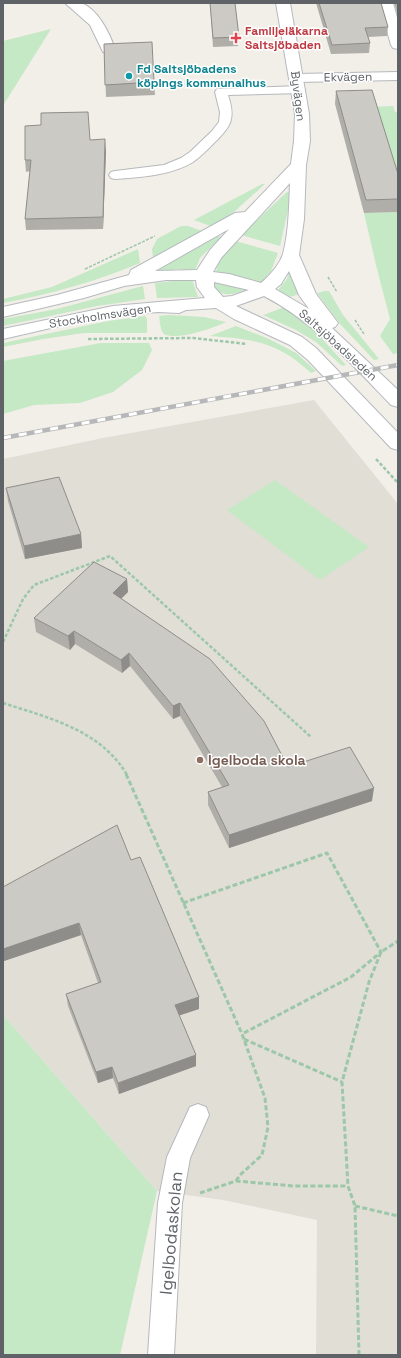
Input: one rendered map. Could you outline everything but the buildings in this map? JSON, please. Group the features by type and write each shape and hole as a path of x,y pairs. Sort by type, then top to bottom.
{"main road":[{"path":"72,3 92,16 105,38 108,49"},
{"name":"Byvägen","path":"283,3 302,114 302,141 298,165 296,219 291,255"},
{"path":"391,11 398,45"},
{"name":"Ekvägen","path":"298,84 398,76"},
{"path":"246,318 218,302 208,293 204,275 209,263 255,209 298,165"},
{"path":"123,281 255,209"},
{"path":"165,307 234,301 253,295 264,290 275,280 291,255"},
{"path":"291,255 308,295 370,371"},
{"name":"Stockholmsvägen","path":"3,312 72,296 123,281 170,275 204,275"},
{"name":"Saltsjöbadsleden","path":"204,275 235,280 264,290 288,302 309,316 370,371 398,401"},
{"name":"Stockholmsvägen","path":"3,334 123,310 165,307 216,312 246,318"},
{"name":"Saltsjöbadsleden","path":"246,318 297,341 318,360 398,444"}],"lane":[{"path":"115,175 146,172 166,168 186,161 215,135 226,119 225,106 221,92 298,84"},
{"name":"Igelbodaskolan","path":"161,1355 170,1203 178,1157 198,1115"}],"path":[{"path":"326,274 340,296"},
{"path":"354,319 366,337"},
{"path":"85,339 194,338 249,345"},
{"path":"374,456 398,483"},
{"path":"3,642 23,600 34,586 110,556 311,737"},
{"path":"3,703 82,731 100,742 116,757 131,782 242,1034 265,1098 268,1127 262,1156 240,1175 236,1181 294,1186 348,1186"},
{"path":"183,903 326,853 381,952"},
{"path":"242,1034 352,977 381,952 398,941"},
{"path":"359,1355 355,1206 348,1186 342,1082 369,982 381,952"},
{"path":"244,1039 342,1082"},
{"path":"355,1206 398,1216"}],"shaded area":[{"name":"Igelboda skola","path":"314,400 398,504 398,1355 316,1355 317,1220 223,1200 157,1191 3,1015 3,459 103,438"}],"green space":[{"path":"51,29 4,104 3,108 3,41"},
{"path":"393,106 395,112 398,112 398,192 372,107"},
{"path":"262,184 265,184 235,211 213,227 194,220"},
{"path":"287,192 289,192 291,196 280,246 241,235"},
{"path":"398,212 398,353 393,354 380,336 390,319 364,213"},
{"path":"181,226 188,226 205,232 153,257 152,249 157,239"},
{"path":"218,236 221,237 200,258 195,270 176,269 162,272 158,267"},
{"path":"235,241 278,253 271,271 261,283 239,276 216,272 221,259"},
{"path":"138,249 140,263 123,270 72,287 3,303 3,299 52,287"},
{"path":"289,273 299,294 290,297 278,290 287,279"},
{"path":"192,279 198,297 157,298 155,283"},
{"path":"214,282 248,289 232,294 222,293 218,291"},
{"path":"143,286 145,299 97,306 3,326 3,319 57,309"},
{"path":"329,291 343,315 379,359 374,360 341,325 317,293"},
{"path":"285,307 314,330 346,365 342,366 316,342 296,330 263,315"},
{"path":"169,315 204,317 226,322 195,333 170,336 163,333 159,316"},
{"path":"145,316 147,319 147,333 84,333 3,347 3,343 108,321"},
{"path":"236,326 269,339 296,353 316,371 311,373 276,348 264,344 239,339 210,336"},
{"path":"101,343 149,343 152,350 142,370 113,392 80,403 34,405 3,414 3,361"},
{"path":"275,480 369,547 320,580 227,510"},
{"path":"3,1015 157,1191 120,1355 3,1355"}],"railway":[{"path":"3,438 398,365"}],"place":[{"name":"Familjeläkarna Saltsjöbaden","path":"236,38"},
{"name":"Fd Saltsjöbadens köpings kommunalhus","path":"129,76"},
{"name":"Igelboda skola","path":"200,760"}]}
